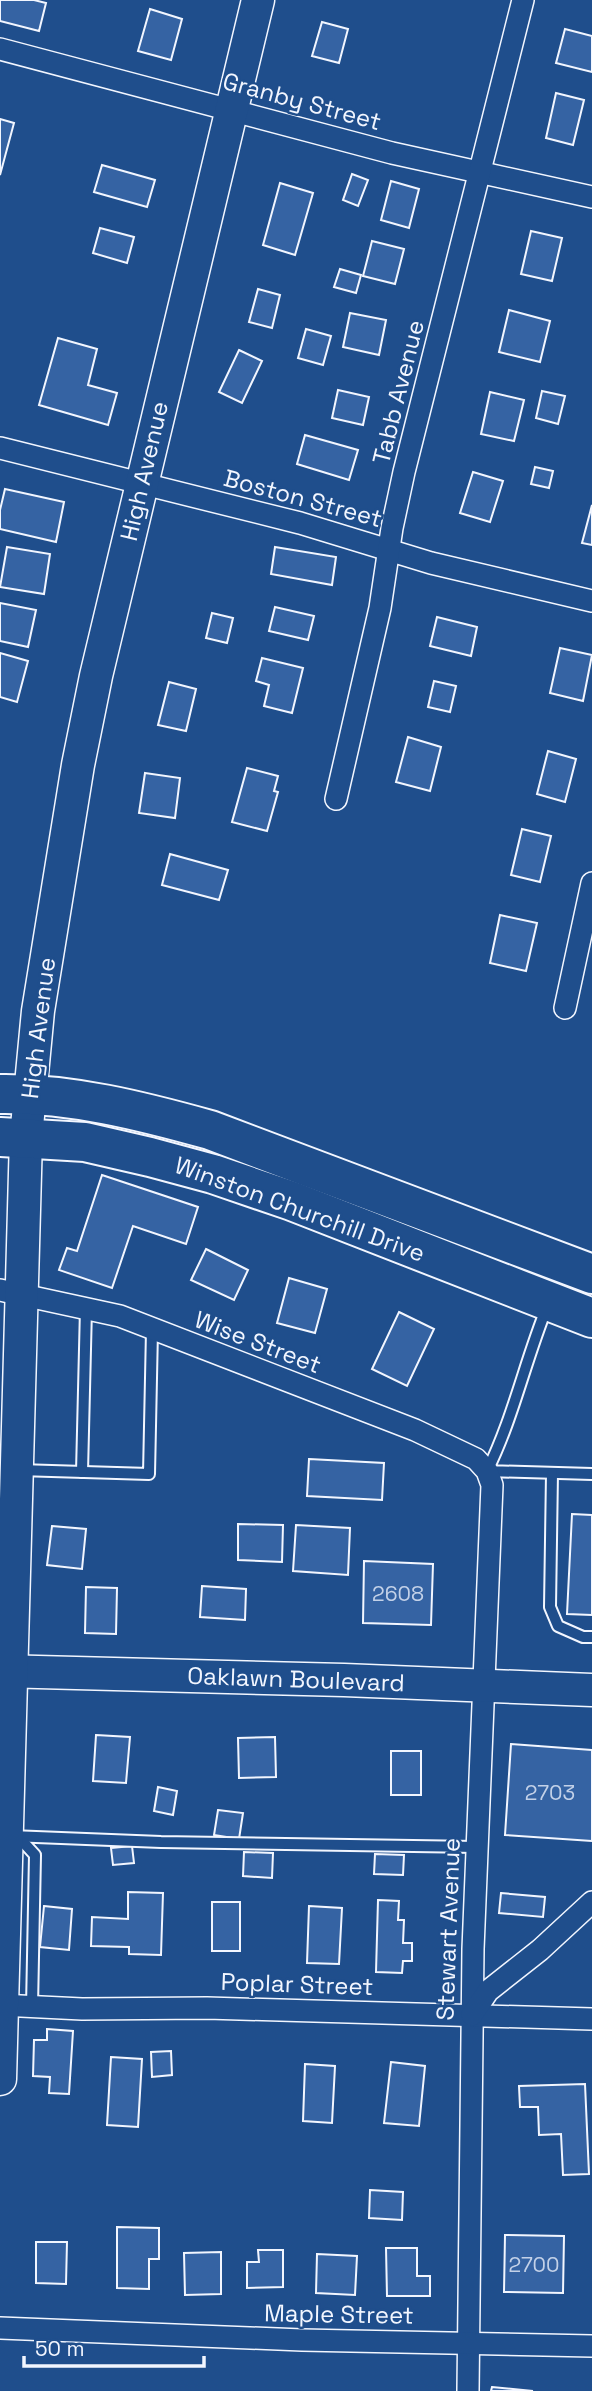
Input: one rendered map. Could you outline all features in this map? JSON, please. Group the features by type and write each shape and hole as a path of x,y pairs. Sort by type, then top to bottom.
{"highway":[{"name":"Winston Churchill Drive","path":"14,1094 77,1099 158,1115 210,1130 592,1274"},
{"name":"Winston Churchill Drive","path":"13,1137 85,1142 214,1174 292,1201 592,1318"}],"street":[{"name":"High Avenue","path":"0,2079 11,2006 4,1836 7,1517 16,1470 11,1292 14,1094 38,1011 78,765 96,676 258,0"},
{"name":"Tabb Avenue","path":"336,799 380,608 404,472 523,0"},
{"name":"Granby Street","path":"0,49 392,152 592,197"},
{"name":"Boston Street","path":"0,448 300,523 431,563 592,601"},
{"path":"565,1008 592,883"},
{"name":"Wise Street","path":"11,1292 120,1316 415,1430 476,1459 486,1471"},
{"name":"Stewart Avenue","path":"468,2391 472,2016 492,1485 486,1471"},
{"name":"Oaklawn Boulevard","path":"6,1671 592,1690"},
{"path":"472,2016 488,1991 540,1950 592,1902"},
{"name":"Poplar Street","path":"11,2006 82,2009 207,2008 592,2019"},
{"name":"Maple Street","path":"0,2328 302,2340 592,2346"}],"lane":[{"path":"549,1301 530,1350 502,1440 486,1471 592,1474"},
{"path":"82,1472 86,1308"},
{"path":"16,1470 149,1474 152,1329"},
{"path":"552,1473 550,1607 558,1626 583,1637 592,1637"},
{"path":"4,1836 161,1842 477,1847"}],"building":[{"path":"0,0 34,0 46,3 39,31 0,21"},
{"path":"150,9 182,19 171,60 138,51"},
{"path":"322,22 348,29 339,63 312,56"},
{"path":"565,29 592,36 592,72 556,63"},
{"path":"556,93 584,100 573,145 546,138"},
{"path":"0,119 14,123 0,175"},
{"path":"102,165 155,180 147,207 94,192"},
{"path":"352,174 368,180 358,206 343,200"},
{"path":"391,181 419,189 409,228 381,220"},
{"path":"280,183 313,193 295,255 263,245"},
{"path":"100,228 134,237 127,263 93,253"},
{"path":"531,231 562,238 552,281 521,274"},
{"path":"372,241 404,249 395,284 363,276"},
{"path":"340,269 361,275 356,293 334,287"},
{"path":"258,289 280,295 272,328 249,322"},
{"path":"509,310 550,321 540,362 499,352"},
{"path":"350,313 386,320 379,355 343,347"},
{"path":"306,329 331,336 323,365 298,358"},
{"path":"58,338 97,349 88,385 117,393 108,425 39,405"},
{"path":"239,350 262,361 242,403 219,392"},
{"path":"338,390 369,397 363,425 332,418"},
{"path":"542,391 565,396 558,424 536,418"},
{"path":"490,392 524,400 514,441 481,434"},
{"path":"305,435 358,450 349,480 297,464"},
{"path":"535,467 553,471 549,488 531,484"},
{"path":"473,472 503,481 490,522 460,513"},
{"path":"5,489 64,502 56,542 0,529 0,510"},
{"path":"592,505 592,545 582,543"},
{"path":"7,547 50,554 44,594 0,587"},
{"path":"275,547 336,557 332,585 271,574"},
{"path":"0,603 36,610 28,647 0,641"},
{"path":"275,607 314,616 308,640 269,631"},
{"path":"212,613 233,618 227,643 206,638"},
{"path":"437,617 477,627 471,656 430,646"},
{"path":"560,648 592,655 583,701 550,693"},
{"path":"0,653 28,661 17,702 0,697"},
{"path":"262,658 303,668 292,713 264,706 269,685 256,681"},
{"path":"434,681 456,686 450,712 428,707"},
{"path":"169,682 196,689 186,731 158,725"},
{"path":"408,737 441,747 430,791 396,782"},
{"path":"548,751 576,759 565,802 537,794"},
{"path":"247,768 278,776 274,791 278,792 267,831 232,822"},
{"path":"145,773 180,778 175,818 139,813"},
{"path":"522,829 551,836 540,882 511,875"},
{"path":"170,854 228,870 219,900 162,885"},
{"path":"500,915 537,923 526,971 490,963"},
{"path":"102,1175 198,1207 186,1244 133,1226 112,1288 59,1270 67,1248 77,1251"},
{"path":"206,1249 248,1270 234,1300 191,1280"},
{"path":"289,1278 327,1289 315,1333 277,1323"},
{"path":"399,1312 434,1329 407,1386 372,1369"},
{"path":"309,1459 384,1463 382,1500 307,1496"},
{"path":"572,1514 592,1515 592,1615 567,1614"},
{"path":"238,1524 283,1525 282,1562 238,1560"},
{"path":"296,1525 350,1528 348,1575 293,1571"},
{"path":"52,1526 86,1529 82,1569 47,1565"},
{"path":"364,1561 433,1564 431,1625 363,1623"},
{"path":"202,1586 246,1589 245,1620 200,1617"},
{"path":"86,1587 117,1588 116,1634 85,1633"},
{"path":"96,1735 130,1737 126,1783 93,1781"},
{"path":"275,1737 276,1777 239,1778 238,1738"},
{"path":"511,1744 592,1750 592,1841 505,1835"},
{"path":"391,1751 421,1751 421,1795 391,1795"},
{"path":"158,1787 177,1791 173,1815 154,1811"},
{"path":"218,1810 243,1813 239,1839 214,1835"},
{"path":"132,1846 134,1863 113,1865 111,1848"},
{"path":"244,1852 273,1853 272,1878 243,1876"},
{"path":"375,1854 404,1855 403,1875 374,1874"},
{"path":"128,1892 163,1893 161,1955 129,1954 129,1947 91,1946 92,1917 128,1919"},
{"path":"501,1893 545,1897 543,1917 499,1913"},
{"path":"378,1900 399,1901 398,1920 404,1920 403,1943 412,1943 412,1961 403,1961 402,1973 376,1972"},
{"path":"212,1902 240,1902 240,1951 212,1951"},
{"path":"44,1906 72,1909 69,1950 40,1947"},
{"path":"309,1906 342,1908 339,1964 307,1963"},
{"path":"47,2029 73,2031 69,2094 49,2093 50,2077 33,2076 34,2040 47,2040"},
{"path":"171,2051 172,2075 152,2077 151,2052"},
{"path":"111,2057 142,2059 138,2127 107,2125"},
{"path":"391,2062 425,2066 419,2126 384,2123"},
{"path":"305,2064 335,2066 332,2123 303,2121"},
{"path":"585,2084 589,2174 563,2175 561,2134 539,2135 538,2107 520,2107 519,2086"},
{"path":"370,2190 403,2192 402,2220 369,2218"},
{"path":"117,2227 159,2228 159,2259 149,2259 149,2289 117,2288"},
{"path":"505,2235 564,2236 563,2293 504,2292"},
{"path":"36,2242 67,2242 66,2284 36,2283"},
{"path":"386,2248 417,2248 417,2276 430,2276 430,2296 387,2296"},
{"path":"258,2250 283,2250 283,2287 247,2288 247,2262 259,2262"},
{"path":"221,2252 221,2294 185,2295 184,2253"},
{"path":"317,2254 357,2256 355,2295 316,2293"},
{"path":"492,2387 533,2391 491,2391"}]}
